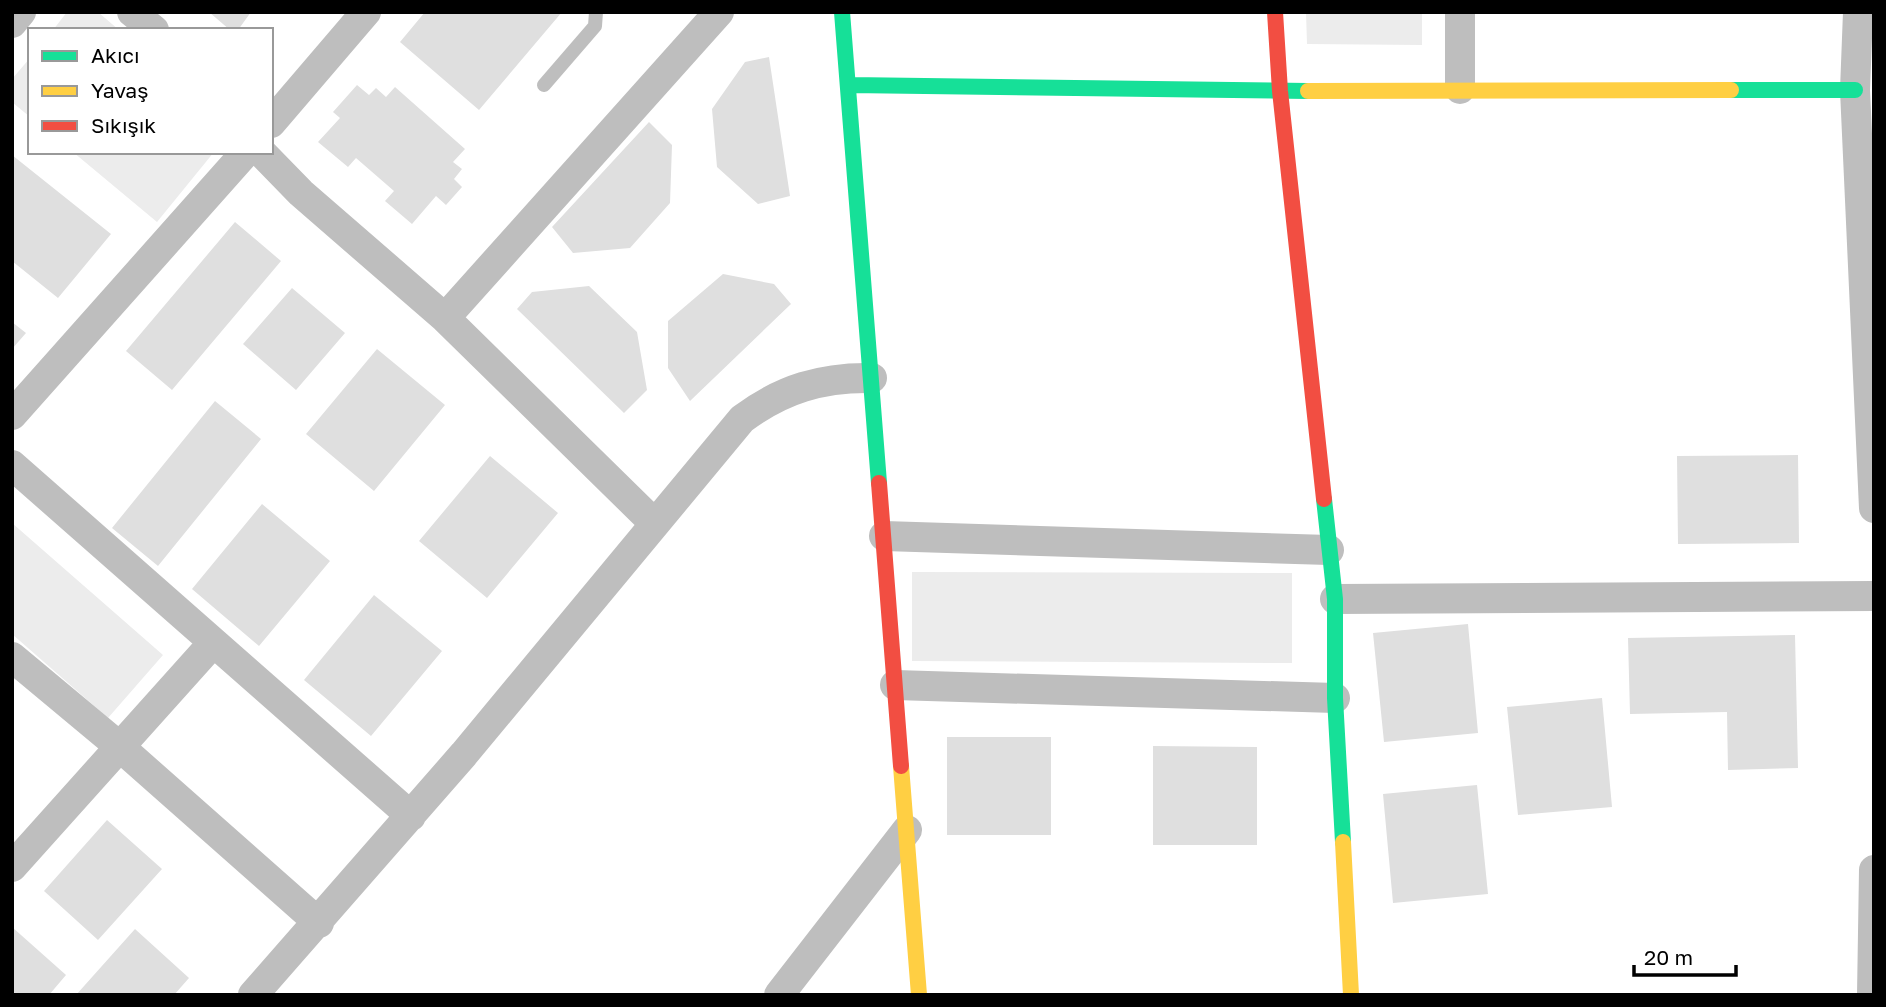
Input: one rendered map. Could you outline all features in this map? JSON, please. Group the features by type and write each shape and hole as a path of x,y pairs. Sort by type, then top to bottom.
{"street":[{"path":"12,23 21,12"},
{"path":"132,12 152,28"},
{"path":"273,120 366,12"},
{"path":"445,318 719,12"},
{"path":"842,12 850,85 919,995"},
{"path":"1275,12 1280,91 1335,599 1335,698 1351,995"},
{"path":"1460,12 1460,89"},
{"path":"1858,12 1855,90 1869,301 1874,508"},
{"path":"850,85 1280,91 1855,90"},
{"path":"12,415 244,154"},
{"path":"263,154 301,193 445,318 655,524"},
{"path":"253,995 411,816 742,419 761,404 815,382 872,379"},
{"path":"12,465 212,645 411,816"},
{"path":"884,536 1329,550"},
{"path":"1335,599 1874,596"},
{"path":"12,867 212,645"},
{"path":"12,657 120,747 319,923"},
{"path":"895,685 1335,698"},
{"path":"779,995 906,830"},
{"path":"1872,995 1874,870"}],"lane":[{"path":"544,85 595,26 596,12"}],"shaded area":[{"path":"67,12 98,12 117,28 55,28"},
{"path":"1306,12 1422,12 1422,45 1307,44"},
{"path":"28,60 28,115 12,102 12,79"},
{"path":"75,154 212,154 157,222"},
{"path":"12,523 163,655 108,718 12,634"},
{"path":"912,572 1292,573 1292,663 912,661"}],"building":[{"path":"209,12 251,12 239,28 228,28"},
{"path":"425,12 562,12 479,110 400,42"},
{"path":"769,57 790,196 758,204 717,167 712,109 745,62"},
{"path":"357,85 369,95 376,88 386,97 395,87 465,149 453,162 462,169 454,179 462,187 446,205 436,196 412,224 385,201 394,191 356,158 348,167 318,142 340,118 333,112"},
{"path":"649,122 672,145 670,203 630,248 573,253 552,227"},
{"path":"12,155 111,234 58,298 12,261"},
{"path":"235,222 281,261 172,390 126,351"},
{"path":"723,274 774,284 791,304 690,401 668,368 668,321"},
{"path":"589,286 637,332 647,390 624,413 517,309 532,292"},
{"path":"292,288 345,333 296,390 243,344"},
{"path":"12,322 26,333 12,349"},
{"path":"377,349 445,405 374,491 306,434"},
{"path":"215,401 261,439 158,566 112,528"},
{"path":"1798,455 1799,543 1678,544 1677,456"},
{"path":"490,456 558,513 487,598 419,541"},
{"path":"262,504 330,561 259,646 192,589"},
{"path":"374,595 442,651 371,736 304,680"},
{"path":"1468,624 1478,733 1384,742 1373,633"},
{"path":"1795,635 1798,768 1728,770 1727,712 1630,714 1628,638"},
{"path":"1602,698 1612,807 1518,815 1507,707"},
{"path":"947,737 1051,737 1051,835 947,835"},
{"path":"1153,746 1257,747 1257,845 1153,845"},
{"path":"1477,785 1488,894 1393,903 1383,794"},
{"path":"107,820 162,869 98,940 44,891"},
{"path":"12,927 66,975 49,995 12,995"},
{"path":"135,929 189,978 174,995 76,995"}],"traffic: fast":[{"path":"842,12 879,483"},
{"path":"850,85 1308,91"},
{"path":"1731,90 1855,90"},
{"path":"1324,499 1335,599 1335,698 1343,842"}],"traffic: slow":[{"path":"1308,91 1731,90"},
{"path":"901,766 919,995"},
{"path":"1343,842 1351,995"}],"traffic: jam":[{"path":"1275,12 1280,91 1324,499"},
{"path":"879,483 901,766"}]}
